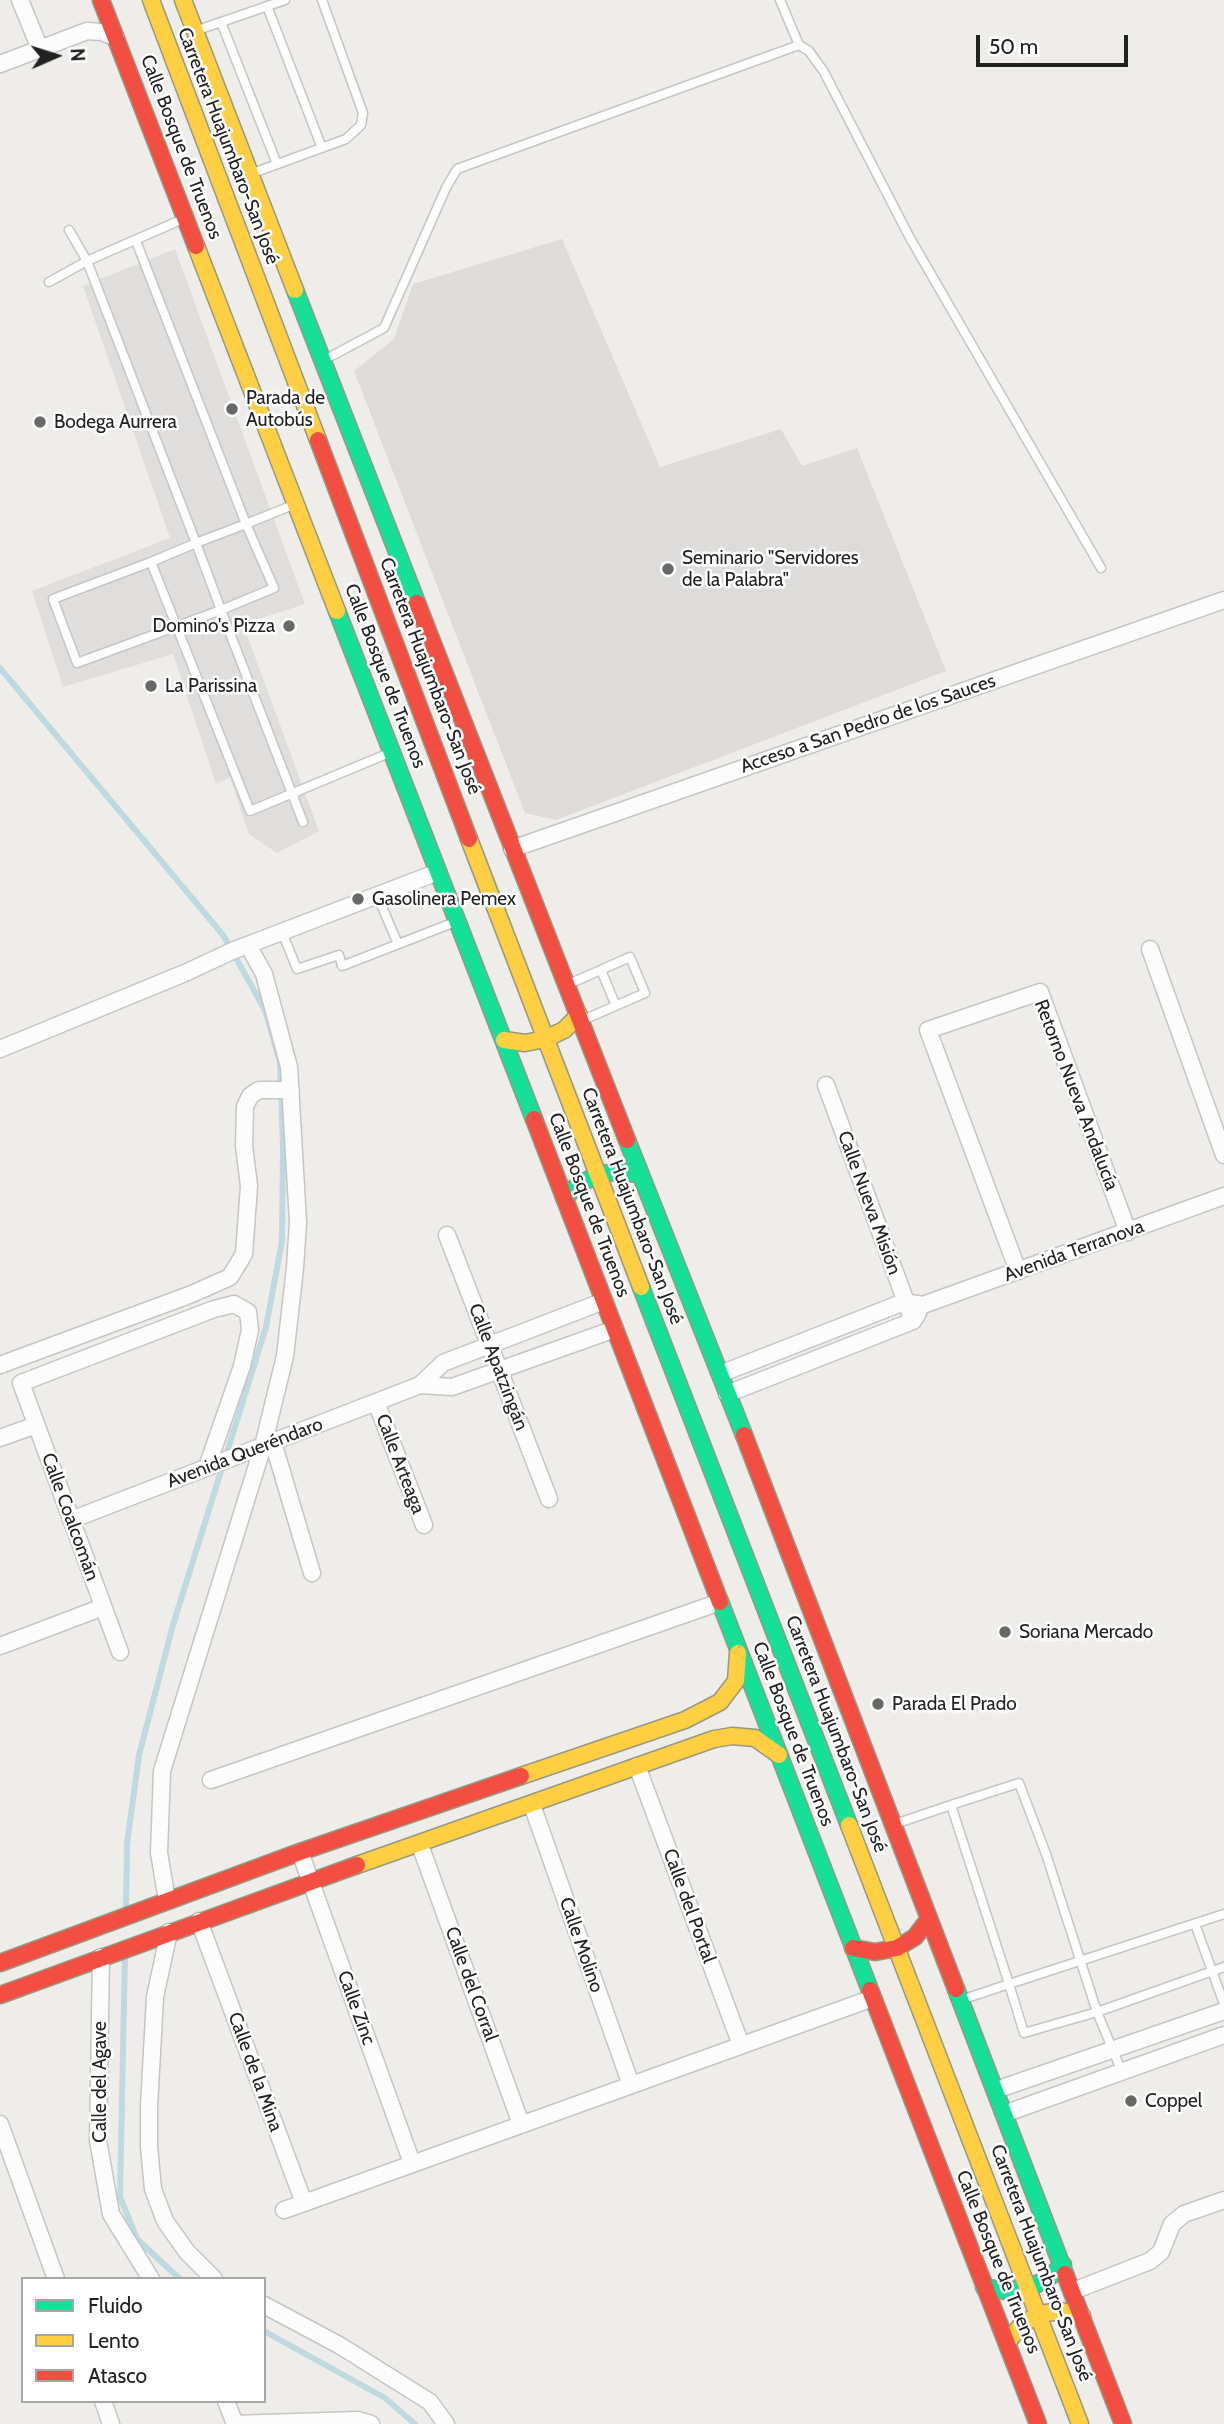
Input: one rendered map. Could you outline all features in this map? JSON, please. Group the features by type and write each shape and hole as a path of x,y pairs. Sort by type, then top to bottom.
{"street":[{"path":"20,0 40,49"},
{"name":"Calle Bosque de Truenos","path":"101,0 1038,2424"},
{"name":"Carretera Huajumbaro-San José","path":"150,0 597,1175 1080,2424"},
{"path":"183,0 321,361 720,1374 1123,2424"},
{"path":"0,64 87,31 102,32 116,38"},
{"name":"Acceso a San Pedro de los Sauces","path":"512,849 1224,600"},
{"path":"0,1049 240,948 438,872"},
{"path":"167,1900 159,1853 162,1771 262,1447 285,1356 295,1268 298,1222 288,1090 289,1067 264,974 240,948"},
{"path":"1150,949 1224,1155"},
{"name":"Retorno Nueva Andalucía","path":"1018,1271 928,1030 1040,992 1128,1232"},
{"path":"504,1040 525,1043 545,1039 580,1018"},
{"name":"Calle Nueva Misión","path":"826,1085 913,1321"},
{"path":"0,1365 192,1294 230,1277 244,1254 248,1186 244,1146 246,1107 250,1096 259,1090 288,1090"},
{"path":"564,1198 579,1184 597,1175 619,1171 641,1175"},
{"name":"Avenida Terranova","path":"904,1302 923,1305 1224,1196"},
{"name":"Calle Apatzingán","path":"447,1235 549,1499"},
{"name":"Avenida Queréndaro","path":"71,1520 419,1385 443,1363 604,1301"},
{"path":"720,1374 904,1302"},
{"name":"Calle Coalcomán","path":"120,1652 20,1383 214,1309 234,1304 248,1312 250,1329 214,1465"},
{"path":"727,1394 913,1321 923,1305"},
{"name":"Avenida Queréndaro","path":"419,1385 452,1387 615,1329"},
{"name":"Calle Arteaga","path":"376,1402 424,1525"},
{"path":"0,1438 36,1425"},
{"path":"262,1447 312,1573"},
{"path":"211,1780 720,1602"},
{"path":"0,1646 103,1607"},
{"path":"0,1963 300,1852 685,1720 720,1702 736,1681 738,1649"},
{"path":"685,1720 694,1746"},
{"path":"0,1995 169,1932 694,1746 732,1736 755,1738 779,1755"},
{"name":"Calle del Portal","path":"637,1766 741,2045"},
{"name":"Calle Molino","path":"532,1805 631,2085"},
{"name":"Calle del Corral","path":"420,1845 521,2124"},
{"name":"Calle Zinc","path":"300,1852 412,2163"},
{"path":"853,1948 875,1952 897,1948 915,1937 928,1920"},
{"name":"Calle de la Mina","path":"199,1922 304,2203"},
{"path":"169,1932 155,1997 149,2107 153,2189 165,2221 187,2252 212,2277"},
{"name":"Calle del Agave","path":"101,1957 98,2140 111,2214 150,2277"},
{"path":"284,2210 873,1998"},
{"path":"996,2090 1224,2011"},
{"path":"1004,2114 1224,2035"},
{"path":"0,2124 55,2277"},
{"path":"1073,2291 1150,2261 1161,2252 1172,2224 1184,2214 1224,2200"},
{"path":"984,2287 1006,2291 1029,2288 1047,2279 1063,2265"},
{"path":"266,2306 339,2345 429,2402 446,2424"},
{"path":"1007,2342 1021,2325 1039,2314 1061,2311 1082,2316"},
{"path":"104,2403 111,2424"},
{"path":"227,2403 234,2424 358,2420 371,2424"}],"lane":[{"path":"195,31 285,0"},
{"path":"250,174 346,139 361,125 363,113 322,0"},
{"path":"780,0 799,45 809,51 824,72 910,238 1101,568"},
{"path":"267,6 322,148"},
{"path":"222,22 277,164"},
{"path":"321,361 384,328 457,169 799,45"},
{"path":"49,282 87,261 185,218"},
{"path":"69,230 87,261 303,822"},
{"path":"136,241 246,524 274,588 176,628 78,663 53,599 151,562 196,543 246,524 296,504"},
{"path":"151,562 250,811 391,752"},
{"path":"377,895 398,944"},
{"path":"282,932 297,968 339,955 342,966 457,921"},
{"path":"567,985 630,957 645,993 580,1018"},
{"path":"601,970 615,1006"},
{"path":"892,1825 1019,1783 1046,1854 1110,2049 1122,2072"},
{"path":"951,1805 1024,2033 1097,2012 1224,1967"},
{"path":"960,2000 1224,1914"},
{"path":"1195,1924 1224,2004"}],"shaded area":[{"name":"Seminario \"Servidores de la Palabra\"","path":"562,239 660,467 781,429 802,466 857,448 946,671 556,820 525,813 354,371 394,339 413,284"},
{"path":"175,249 305,604 243,624 319,831 277,853 249,834 230,778 216,784 173,654 63,687 32,591 170,538 83,286"}],"waterway":[{"path":"0,668 223,935 265,1010 280,1062 282,1241 266,1327 173,1625 139,1755 127,1844 126,1910"},
{"path":"125,1953 120,2197 137,2239 178,2277"},
{"path":"266,2332 385,2398 415,2424"}],"traffic: fast":[{"path":"295,290 417,603"},
{"path":"337,611 534,1119"},
{"path":"627,1140 744,1435"},
{"path":"564,1198 579,1184 598,1175 619,1171 641,1175"},
{"path":"641,1287 849,1825"},
{"path":"720,1602 870,1990"},
{"path":"956,1989 1065,2274"},
{"path":"984,2287 1006,2291 1029,2288 1047,2279 1063,2265"}],"traffic: slow":[{"path":"151,0 318,440"},
{"path":"183,0 295,290"},
{"path":"196,246 337,611"},
{"path":"469,839 641,1287"},
{"path":"504,1040 525,1043 545,1039 564,1030 579,1015"},
{"path":"521,1776 685,1720 720,1702 736,1681 738,1653"},
{"path":"357,1865 714,1739 732,1736 755,1738 779,1755"},
{"path":"849,1825 1080,2424"},
{"path":"1008,2342 1021,2325 1039,2314 1061,2311 1082,2316"}],"traffic: jam":[{"path":"101,0 196,246"},
{"path":"318,440 469,839"},
{"path":"417,603 627,1140"},
{"path":"534,1119 720,1602"},
{"path":"744,1435 956,1989"},
{"path":"0,1963 300,1852 521,1776"},
{"path":"0,1995 357,1865"},
{"path":"853,1948 875,1952 897,1948 915,1937 928,1920"},
{"path":"870,1990 1038,2424"},
{"path":"1065,2274 1123,2424"}],"place":[{"name":"Parada de Autobús","path":"232,409"},
{"name":"Bodega Aurrera","path":"40,422"},
{"name":"Seminario \"Servidores de la Palabra\"","path":"668,569"},
{"name":"Domino's Pizza","path":"289,626"},
{"name":"La Parissina","path":"151,686"},
{"name":"Gasolinera Pemex","path":"358,899"},
{"name":"Soriana Mercado","path":"1005,1632"},
{"name":"Parada El Prado","path":"878,1704"},
{"name":"Coppel","path":"1131,2101"}]}
